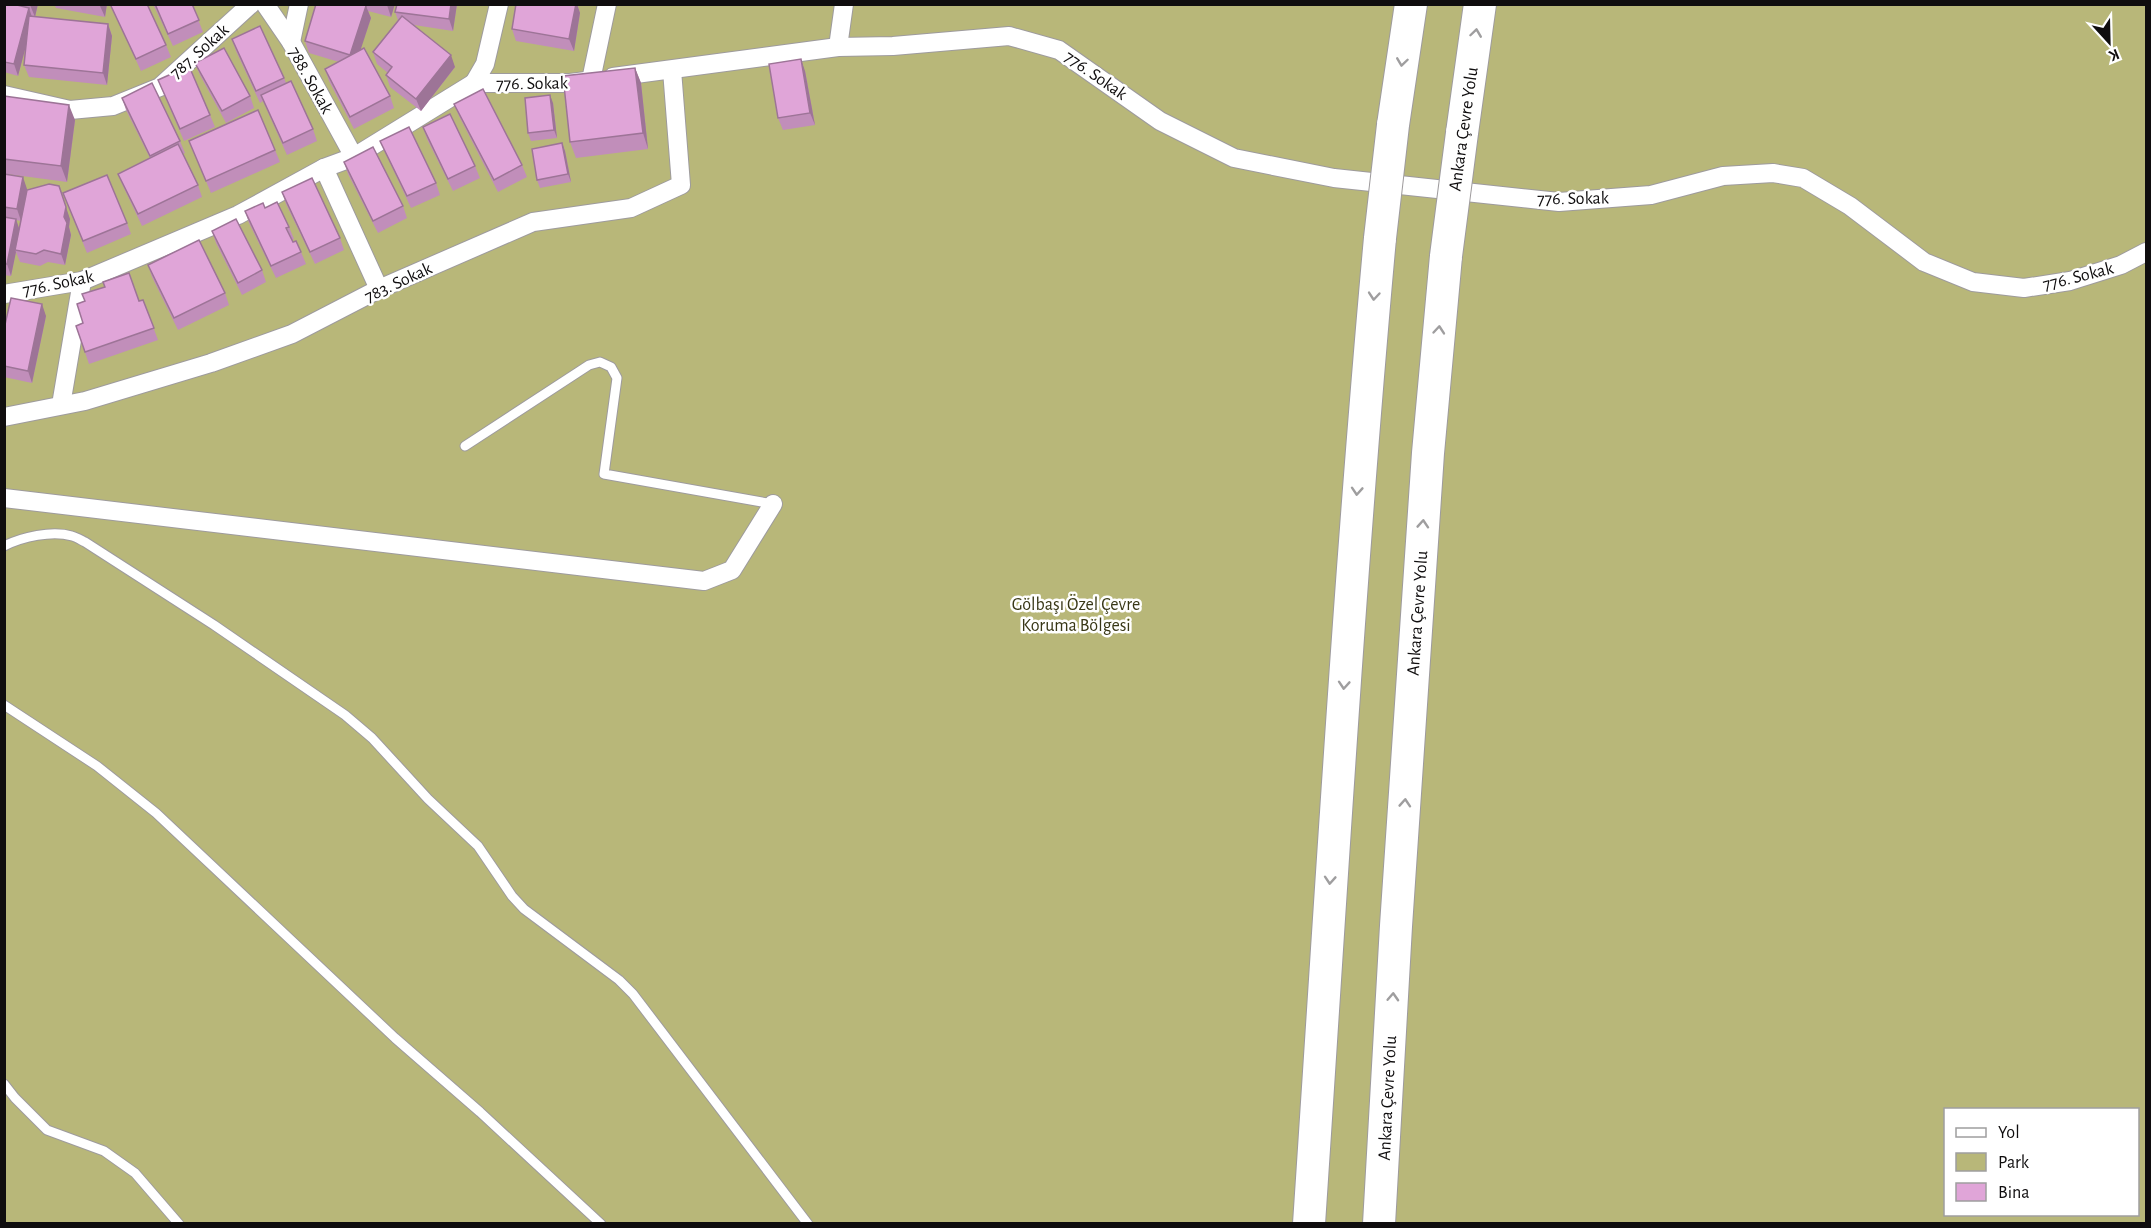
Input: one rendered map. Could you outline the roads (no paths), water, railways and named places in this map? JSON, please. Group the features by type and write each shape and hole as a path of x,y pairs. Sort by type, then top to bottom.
{"highway":[{"path":"1309,1224 1328,909 1360,458 1380,238 1393,125 1411,4"},
{"name":"Ankara Çevre Yolu","path":"1379,1224 1426,476 1446,256 1480,4"}],"street":[{"name":"787. Sokak","path":"4,95 70,110 113,106 160,87 251,4"},
{"name":"788. Sokak","path":"265,4 291,42 354,157"},
{"path":"291,42 299,4"},
{"path":"474,83 485,64 499,4"},
{"path":"591,80 607,4"},
{"path":"838,47 844,4"},
{"name":"776. Sokak","path":"4,294 82,281 238,214 324,168 354,157 474,83 570,83 838,47 894,46 1009,36 1059,50 1160,121 1234,158 1334,178 1559,202 1651,195 1723,176 1773,173 1803,178 1850,206 1924,262 1973,282 2024,288 2070,281 2121,265 2146,252"},
{"name":"783. Sokak","path":"4,417 85,401 211,363 282,338 380,289 533,222 631,208 681,185 672,70"},
{"path":"324,168 380,289"},
{"path":"61,405 82,281"},
{"path":"4,498 704,581 732,570 773,504"}],"lane":[{"path":"465,446 589,365 606,363 615,372 617,378 604,474 773,504"},
{"path":"4,546 54,534 71,535 214,625 351,719 478,846 512,896 524,909 619,980 633,994 808,1224"},
{"path":"4,705 97,766 156,813 395,1038 480,1112 601,1224"},
{"path":"4,1084 47,1130 104,1151 135,1173 179,1224"}],"park label":[{"name":"Gölbaşı Özel Çevre Koruma Bölgesi","path":"1076,614"}]}
